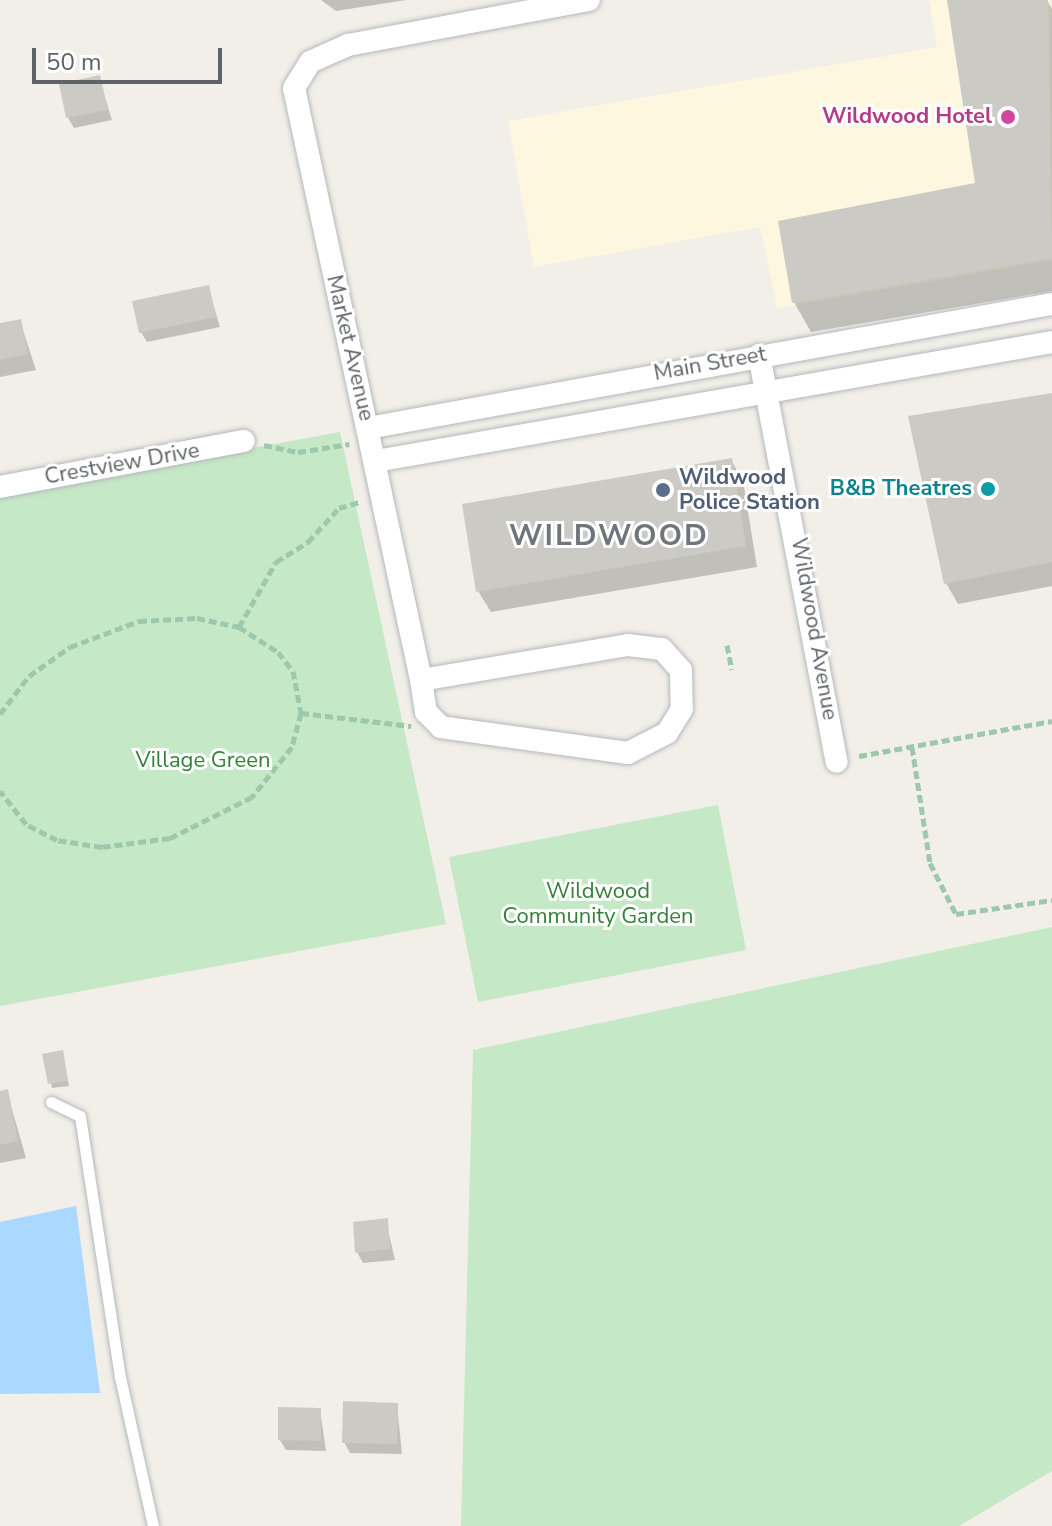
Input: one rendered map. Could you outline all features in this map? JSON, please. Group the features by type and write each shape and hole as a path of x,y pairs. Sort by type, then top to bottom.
{"street":[{"name":"Market Avenue","path":"431,724 295,96 299,73 348,45 589,0"},
{"name":"Main Street","path":"372,443 759,355 1052,304"},
{"name":"Main Street","path":"372,443 769,392 1052,342"},
{"name":"Wildwood Avenue","path":"759,355 769,392 837,762"},
{"name":"Crestview Drive","path":"0,487 244,441"},
{"path":"421,680 628,645 662,649 681,670 682,709 667,733 628,753 431,724"}],"lane":[{"path":"51,1102 80,1116 120,1377 153,1526"}],"path":[{"path":"244,441 298,452 372,443"},
{"path":"239,627 276,562 308,542 339,508 360,502"},
{"path":"0,714 47,662 118,627 197,618 239,627 286,660 301,713 292,747 252,797 170,838 102,847 57,840 26,824 0,791"},
{"path":"727,645 732,670"},
{"path":"301,713 431,724"},
{"path":"856,745 857,756 1052,721"},
{"path":"912,747 930,863 956,914 1052,900"}],"shaded area":[{"path":"929,0 1050,0 1052,260 777,308 760,227 534,267 508,121 937,47"}],"green space":[{"name":"Village Green","path":"340,432 446,924 0,1006 0,494"},
{"name":"Wildwood Community Garden","path":"718,805 746,950 478,1002 449,857"},
{"path":"1052,927 1052,1471 959,1526 461,1526 473,1050"}],"water":[{"path":"76,1206 100,1393 0,1394 0,1222"}],"building":[{"name":"Wildwood Hotel","path":"947,0 1048,0 1052,258 792,303 778,221 975,183"},
{"path":"100,75 108,110 66,118 59,84"},
{"path":"209,285 216,317 139,333 132,301"},
{"path":"21,319 28,354 0,360 0,323"},
{"name":"B&B Theatres","path":"1052,393 1052,562 944,584 908,416"},
{"path":"732,458 746,546 476,592 462,504"},
{"path":"63,1050 68,1081 48,1084 42,1054"},
{"path":"8,1089 18,1141 0,1145 0,1091"},
{"path":"388,1218 390,1249 355,1253 353,1222"},
{"path":"343,1401 398,1403 397,1444 342,1443"},
{"path":"278,1407 321,1408 321,1441 278,1440"}],"place":[{"name":"Wildwood Hotel","path":"1008,117"},
{"name":"B&B Theatres","path":"988,489"},
{"name":"Wildwood Police Station","path":"663,490"}],"district":[{"name":"WILDWOOD","path":"609,536"}]}
